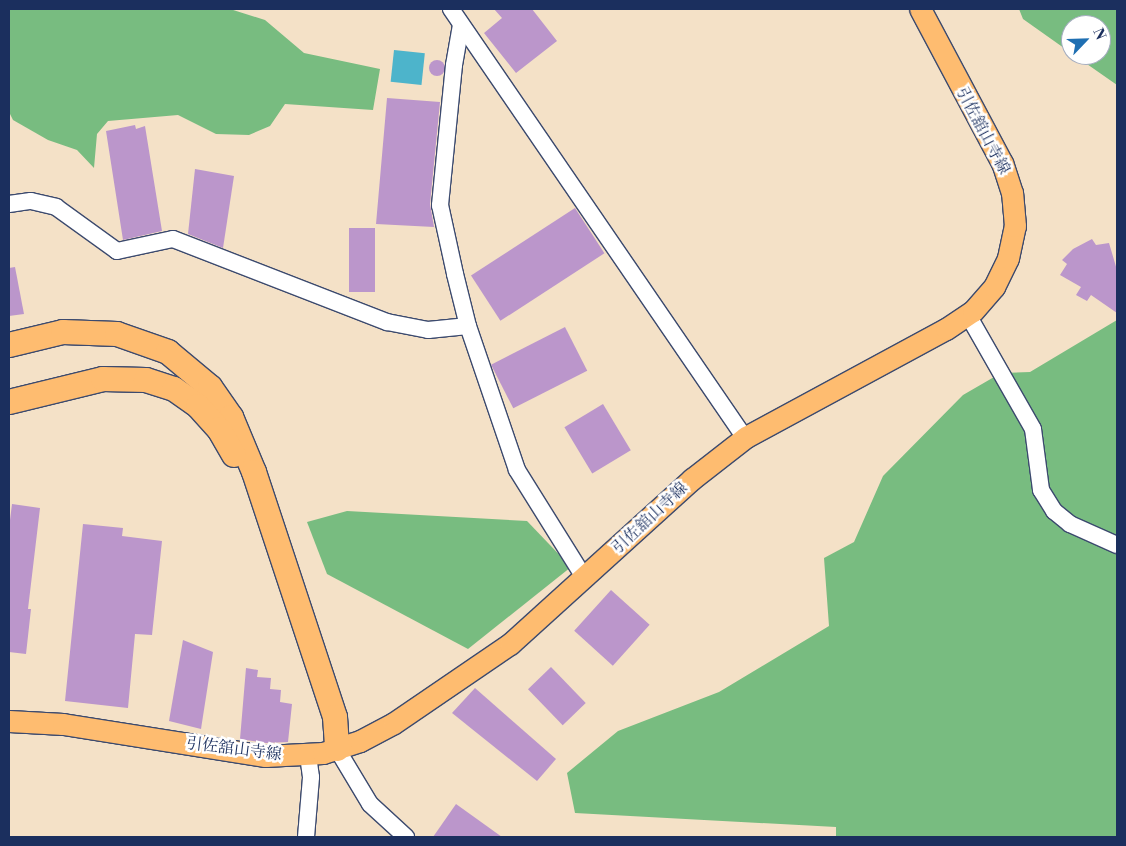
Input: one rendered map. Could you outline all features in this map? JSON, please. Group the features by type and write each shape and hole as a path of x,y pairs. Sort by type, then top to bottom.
{"highway":[{"path":"9,345 63,332 117,334 168,352 210,387 231,417 254,472 335,717 337,749"},
{"path":"9,402 103,379 132,378 174,389 208,416 235,458 322,721 337,749"}],"main road":[{"name":"引佐舘山寺線","path":"9,721 62,724 265,756 308,755 337,749 377,733 471,673 529,629 692,479 746,438 968,314 994,287 1008,258 1015,226 1012,193 1002,163 920,9"}],"street":[{"path":"452,9 746,438"},
{"path":"462,25 454,65 440,205 468,326 517,470 585,578"},
{"path":"9,204 31,201 56,207 117,251 173,239 387,322 428,330 468,326"},
{"path":"968,314 1033,429 1041,490 1054,511 1070,524 1117,544"},
{"path":"337,749 370,804 406,837"},
{"path":"306,837 311,777 308,755"}],"green space":[{"path":"9,9 230,9 265,20 304,53 380,69 373,110 285,104 270,126 249,135 216,134 178,115 108,121 97,134 94,168 77,150 48,140 13,120 9,112"},
{"path":"1019,9 1117,9 1117,85 1088,65 1111,65 1111,15 1061,15 1061,46 1023,19"},
{"path":"1117,320 1117,837 836,837 836,827 575,813 567,773 618,731 719,692 829,626 824,558 854,542 883,476 963,395 1001,373 1030,372"},
{"path":"347,511 527,521 571,567 468,649 327,574 307,522"}],"water":[{"path":"394,50 425,53 421,85 391,82"}],"building":[{"path":"494,9 532,9 557,41 516,73 484,33 502,18"},
{"path":"437,60 445,68 437,76 429,68"},
{"path":"387,98 440,102 430,204 434,227 376,224"},
{"path":"135,125 136,129 145,126 162,231 123,240 106,131"},
{"path":"195,169 234,176 223,248 188,234"},
{"path":"575,208 604,253 500,321 471,276"},
{"path":"349,228 375,228 375,292 349,292"},
{"path":"1092,239 1096,245 1109,243 1117,270 1117,313 1091,295 1087,301 1076,295 1081,287 1060,275 1067,264 1062,260 1073,249"},
{"path":"15,267 24,314 9,316 9,268"},
{"path":"565,327 587,371 513,408 491,365"},
{"path":"603,404 631,450 592,473 564,427"},
{"path":"12,504 40,508 28,609 31,609 26,654 9,652 9,528"},
{"path":"83,524 123,528 122,536 162,541 152,635 135,634 128,708 65,701"},
{"path":"611,590 650,625 613,666 574,631"},
{"path":"183,640 213,652 201,729 169,721"},
{"path":"551,667 586,703 563,725 528,689"},
{"path":"246,668 258,670 257,677 271,678 270,689 281,690 280,702 292,704 288,742 266,743 240,739"},
{"path":"475,688 556,759 537,781 452,713"},
{"path":"456,804 502,837 433,837"}]}
